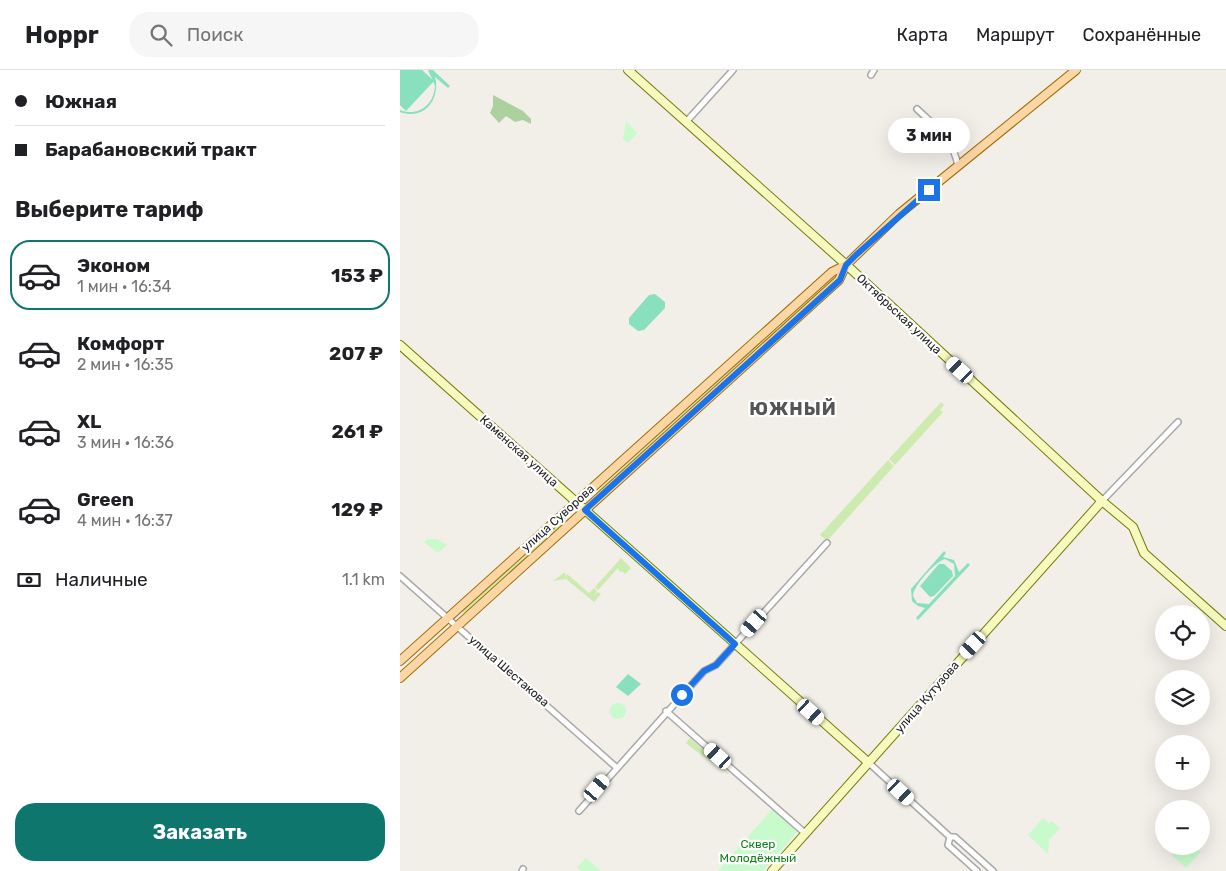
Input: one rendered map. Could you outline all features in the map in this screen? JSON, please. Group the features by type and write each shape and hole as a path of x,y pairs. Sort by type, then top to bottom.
{"main road":[{"path":"846,265 899,214 1076,70"},
{"name":"улица Суворова","path":"400,661 832,272 846,265"},
{"name":"улица Суворова","path":"400,678 840,280 846,265"}],"street":[{"name":"Октябрьская улица","path":"628,70 846,265 1102,501 1133,527 1144,553 1226,626"},
{"path":"686,122 733,70"},
{"path":"871,75 874,70"},
{"path":"917,109 946,136 955,149 958,166"},
{"name":"Каменская улица","path":"400,345 950,837 955,837 993,871"},
{"path":"1102,501 1178,422"},
{"name":"улица Кутузова","path":"772,871 1102,501"},
{"path":"578,811 666,711 704,671 716,665 827,543"},
{"name":"улица Шестакова","path":"400,576 617,768"},
{"path":"666,711 806,834"},
{"name":"Каменская улица","path":"950,837 948,845 977,871"}],"green space":[{"path":"400,70 422,70 434,81 406,111 400,105"},
{"path":"428,70 433,70 450,86 448,88 435,77 436,85 435,93 429,106 423,111 416,113 400,112 400,110 413,112 424,108 432,99 435,86"},
{"path":"493,95 523,111 531,119 531,124 523,120 515,122 506,116 499,123 490,113 493,106"},
{"path":"626,121 637,133 628,143 623,139"},
{"path":"833,276 836,280 782,329 779,325"},
{"path":"655,294 665,302 665,308 644,330 638,331 629,324 629,318 649,295"},
{"path":"777,328 779,331 599,493 597,491"},
{"path":"941,402 944,405 940,410 943,412 895,465 889,459"},
{"path":"888,460 894,466 827,541 820,535"},
{"path":"564,520 566,522 465,614 462,611"},
{"path":"427,539 437,539 447,545 438,553 424,542"},
{"path":"944,551 946,553 943,557 954,560 959,572 968,563 970,565 918,620 916,618 925,608 918,606 912,601 911,589","holes":["945,559 954,564 955,576 929,604 917,603 913,596 914,592 926,574 936,564"]},
{"path":"621,558 631,568 625,574 622,571 620,572 618,568 598,590 595,587"},
{"path":"939,564 944,564 952,571 953,576 934,596 930,597 920,586"},
{"path":"565,572 566,578 567,574 589,593 594,588 597,591 594,595 598,592 601,594 594,602 566,579 553,581"},
{"path":"628,674 641,684 628,696 616,687"},
{"path":"615,703 621,703 626,708 624,717 615,719 610,714 610,708"},
{"path":"690,738 729,773 686,743"},
{"name":"Сквер Молодёжный","path":"773,808 798,831 763,871 718,871"},
{"path":"1043,818 1049,824 1051,821 1060,828 1049,840 1048,854 1028,835"},
{"path":"1172,855 1198,855 1186,868"},
{"path":"586,858 601,871 581,871 577,867"}],"district":[{"name":"ЮЖНЫЙ","path":"793,409"}],"route":[{"path":"682,695 704,671 716,665 735,644 585,510 840,280 846,265 899,214 929,190"}]}
